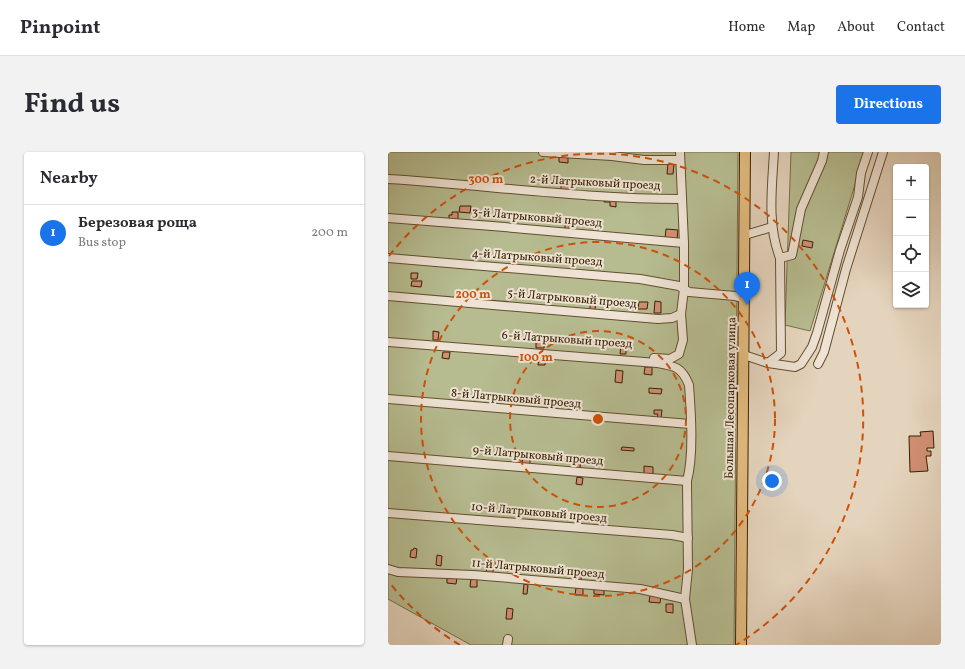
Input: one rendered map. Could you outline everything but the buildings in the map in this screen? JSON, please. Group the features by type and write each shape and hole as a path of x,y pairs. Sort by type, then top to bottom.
{"main road":[{"name":"Большая Лесопарковая улица","path":"741,645 745,152"}],"street":[{"path":"543,152 644,160 680,156"},
{"path":"768,363 781,353 780,258 775,246 772,227 774,152"},
{"path":"780,258 792,254 801,209 822,161 824,152"},
{"path":"744,355 768,363 795,367 801,364 812,348 840,250 858,197 861,173 868,152"},
{"path":"818,364 824,352 846,269 883,152"},
{"name":"6-й Латрыковый проезд","path":"388,338 584,355 670,359 679,354 683,340 681,314 684,289 684,243 680,156"},
{"name":"2-й Латрыковый проезд","path":"388,179 642,199 682,199"},
{"name":"3-й Латрыковый проезд","path":"388,218 684,243"},
{"path":"745,235 772,227"},
{"name":"4-й Латрыковый проезд","path":"388,258 640,279 669,283 689,292 736,296 745,299"},
{"name":"5-й Латрыковый проезд","path":"388,296 658,319 672,318 681,314"},
{"path":"388,342 671,366 685,375 689,385 690,424 690,468 687,481 688,538 685,599 692,645"},
{"name":"8-й Латрыковый проезд","path":"388,399 690,424"},
{"name":"9-й Латрыковый проезд","path":"388,456 687,481"},
{"name":"10-й Латрыковый проезд","path":"388,513 672,535 688,538"},
{"name":"11-й Латрыковый проезд","path":"388,569 398,572 473,575 640,589 685,599"}],"green space":[{"path":"388,152 738,152 734,645 471,645 388,599"},
{"path":"791,152 865,152 810,331 785,325"}],"place":[{"name":"Березовая роща","path":"747,305"}]}
